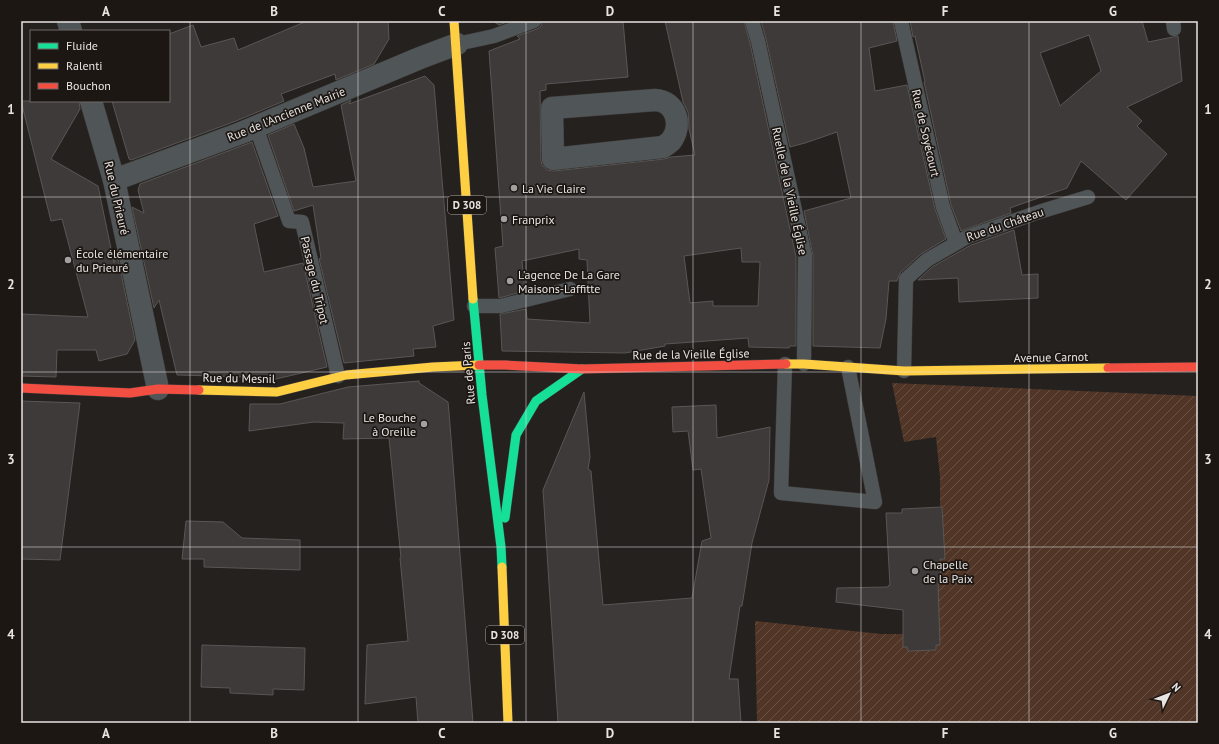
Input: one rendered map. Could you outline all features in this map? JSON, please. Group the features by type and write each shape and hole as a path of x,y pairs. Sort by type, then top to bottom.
{"street":[{"name":"Rue de Paris","path":"454,21 457,44 474,306 482,402 502,547 508,723"},
{"name":"Rue de l'Ancienne Mairie","path":"114,180 256,127 457,44"},
{"path":"660,100 673,108 677,123 675,133 670,142 663,147 553,159 552,108 660,100"},
{"name":"Rue du Prieuré","path":"91,102 114,180 158,389"},
{"name":"Rue de la Vieille Église","path":"479,365 582,369 804,364 904,371"},
{"name":"Rue du Mesnil","path":"21,388 130,393 158,389 277,392 338,376 352,374 433,367 479,365"},
{"name":"Avenue Carnot","path":"904,371 1198,367"},
{"path":"502,547 516,435 536,401 582,369"}],"lane":[{"path":"457,44 494,36 534,21"},
{"name":"Ruelle de la Vieille Église","path":"752,21 758,42 805,256 804,364"},
{"name":"Rue de Soyécourt","path":"901,21 943,207 956,243"},
{"name":"Passage du Tripot","path":"256,127 289,221 302,222 338,376"},
{"name":"Rue du Château","path":"904,371 906,279 927,260 967,237 1088,197"},
{"path":"474,306 501,306 570,289"},
{"path":"785,364 781,493 875,502 848,367"}],"shaded area":[{"path":"892,383 1198,396 1198,723 757,723 755,621 882,634 933,634 940,554 940,477 936,437 904,442"}],"building":[{"path":"307,21 388,21 389,39 374,64 336,80 335,74 281,94 284,101 236,121 131,160 129,159 112,102 170,102 170,34 193,25 201,47 234,38 238,50"},
{"path":"493,21 510,21 499,25"},
{"path":"542,21 623,21 628,77 546,84 546,90 540,91 541,160 542,165 547,170 554,171 695,155 689,129 688,112 683,102 665,21 744,21 796,257 796,346 790,346 789,348 749,347 748,338 665,344 665,346 625,353 502,351 500,314 526,309 527,319 590,323 587,260 579,259 579,249 522,261 525,291 499,298 495,248 503,246 489,51 520,39 517,36 537,29 541,26","holes":["741,248 742,262 760,262 758,306 713,306 713,301 690,303 684,256"]},
{"path":"761,21 893,21 897,41 869,48 875,91 907,85 935,209 946,239 921,254 900,273 897,281 889,281 886,319 880,348 813,346 813,256 804,211 851,198 837,132 790,147"},
{"path":"910,21 1142,21 1148,42 1178,36 1182,81 1127,107 1142,121 1137,126 1167,154 1126,200 1081,161 1067,188 1010,208 1011,213 961,231 951,205 915,36 913,37","holes":["1089,35 1101,71 1060,106 1040,53"]},
{"path":"425,76 434,85 454,320 433,326 436,347 413,349 414,356 344,363 319,259 321,258 313,205 294,211 268,135 294,124 304,148 313,187 356,181 341,105 351,100 349,104"},
{"name":"École élémentaire du Prieuré","path":"21,101 79,102 80,109 51,159 98,186 114,263 117,254 135,340 127,354 99,361 96,350 57,350 56,377 21,376 21,314 88,317 62,219 51,221"},
{"path":"252,142 278,216 254,224 264,272 303,263 327,367 276,379 177,375 159,300 154,308 132,207 144,213 138,190 140,184"},
{"path":"1014,230 1022,275 1038,274 1038,298 959,302 958,278 918,280 932,267 971,245"},
{"path":"419,381 419,383 448,402 473,723 418,723 416,697 365,704 367,645 408,641 389,438 343,439 344,423 314,422 249,431 250,404 280,404 348,387"},
{"path":"584,392 590,457 588,469 591,471 603,605 692,598 702,541 711,538 701,469 693,470 688,431 673,432 672,407 716,405 717,438 770,427 769,480 752,543 742,606 740,606 729,679 738,679 741,723 558,723 543,490"},
{"path":"21,401 80,403 60,560 21,559"},
{"name":"Chapelle de la Paix","path":"942,507 945,559 940,559 941,583 938,583 940,645 936,645 936,650 908,651 907,647 903,647 903,610 836,602 837,588 888,587 890,585 886,513 902,513 902,509"},
{"path":"186,521 223,522 242,538 300,540 300,570 204,567 204,559 182,559"},
{"path":"202,645 305,648 304,690 273,689 273,695 230,693 230,688 201,687"}],"traffic: fast":[{"path":"473,299 482,395 501,547 502,567"},
{"path":"505,518 516,435 536,401 582,369"}],"traffic: slow":[{"path":"454,21 473,299"},
{"path":"786,364 904,371 1108,368"},
{"path":"199,390 277,392 346,375 433,367 479,365"},
{"path":"502,567 508,723"}],"traffic: jam":[{"path":"479,365 582,369 786,364"},
{"path":"1108,368 1198,367"},
{"path":"21,388 130,393 158,389 199,390"}],"place":[{"name":"La Vie Claire","path":"514,188"},
{"name":"Franprix","path":"504,219"},
{"name":"École élémentaire du Prieuré","path":"68,260"},
{"name":"L'agence De La Gare Maisons-Laffitte","path":"510,281"},
{"name":"Le Bouche à Oreille","path":"424,424"},
{"name":"Chapelle de la Paix","path":"915,571"}]}
